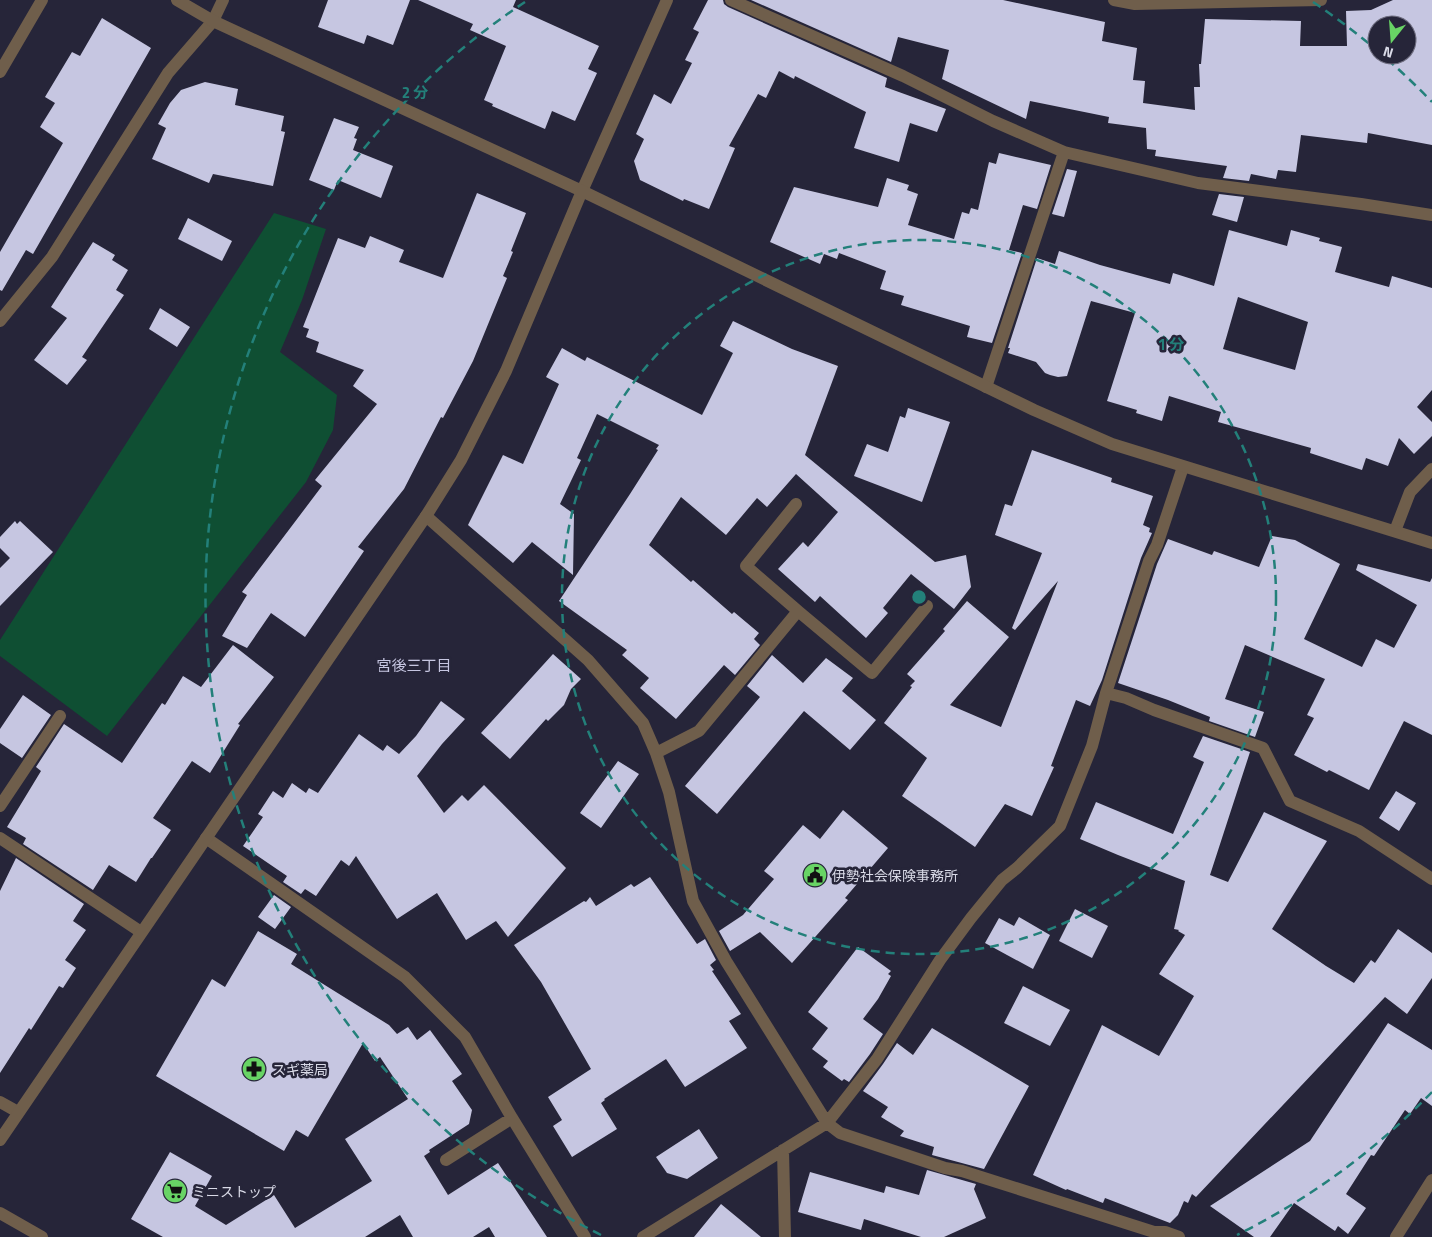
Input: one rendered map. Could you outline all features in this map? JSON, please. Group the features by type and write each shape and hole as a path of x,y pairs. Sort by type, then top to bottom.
{"street":[{"path":"0,72 42,0"},
{"path":"176,0 213,21 582,191 1034,410 1112,444 1432,543"},
{"path":"0,320 52,257 168,73 213,21 223,0"},
{"path":"0,1140 426,516 461,460 506,372 582,191 666,0"},
{"path":"731,0 903,76 1064,152 1198,183 1432,215"},
{"path":"1114,0 1135,4 1321,0"},
{"path":"986,387 1064,152"},
{"path":"643,1237 827,1123 877,1059 940,960 971,918 1002,880 1060,826 1092,746 1106,693 1149,561 1157,545 1183,467"},
{"path":"1395,530 1410,492 1432,469"},
{"path":"796,504 746,566 872,673 927,606"},
{"path":"426,516 588,660 643,723 656,752 669,792 693,901 726,960 827,1123 840,1133 945,1168 962,1171 1154,1232 1165,1232 1179,1237"},
{"path":"656,752 699,732 798,611"},
{"path":"1106,693 1126,698 1154,710 1262,748 1290,801 1359,831 1432,879"},
{"path":"0,806 60,716"},
{"path":"0,838 141,932"},
{"path":"206,838 405,977 466,1036 512,1118 585,1237"},
{"path":"0,1102 18,1112"},
{"path":"446,1160 512,1118"},
{"path":"783,1150 784,1237"},
{"path":"1396,1237 1432,1180"},
{"path":"0,1213 42,1237"}],"green space":[{"path":"274,213 326,229 302,300 280,352 337,395 333,430 306,482 107,736 0,656 0,640"}],"building":[{"path":"328,0 410,0 393,45 367,35 364,44 318,27"},
{"path":"418,0 516,0 513,7 599,46 588,69 597,73 575,121 552,111 545,129 492,106 493,104 484,100 506,46 470,30 473,24"},
{"path":"708,0 723,0 724,4 728,7 887,78 885,87 946,109 937,132 910,123 899,162 854,148 866,112 795,76 794,79 779,71 766,98 758,94 729,146 735,148 709,209 684,199 683,201 640,180 634,161 644,139 636,134 654,94 671,104 692,63 685,60 699,32 693,29"},
{"path":"751,0 1003,0 1105,22 1102,41 1137,48 1133,80 1145,81 1143,103 1195,110 1194,87 1200,87 1199,64 1201,64 1205,19 1301,21 1300,46 1347,46 1346,11 1371,10 1393,0 1432,0 1432,145 1368,133 1367,143 1301,135 1296,172 1278,170 1276,179 1251,174 1249,181 1223,178 1227,166 1155,156 1156,150 1147,149 1146,128 1108,123 1109,117 1030,101 1026,119 942,79 949,50 898,37 891,62"},
{"path":"102,18 151,48 33,254 26,250 2,291 0,290 0,252 63,143 40,127 55,103 45,97 72,52 80,56"},
{"path":"205,82 238,89 235,105 284,116 281,131 285,132 273,186 213,174 209,183 152,159 166,128 158,124 170,103 181,90"},
{"path":"334,118 359,127 354,138 357,139 353,150 393,166 381,198 338,180 334,190 309,180"},
{"path":"999,153 1051,165 1037,209 1023,205 1009,250 1022,253 992,343 967,337 970,326 901,305 904,296 880,289 886,271 839,253 837,259 824,254 820,264 770,242 794,187 878,207 887,178 909,185 907,190 918,194 908,225 954,239 962,212 969,214 971,208 978,210 989,162 996,164"},
{"path":"1067,169 1077,171 1064,217 1052,214"},
{"path":"477,193 526,213 503,276 507,278 473,361 443,418 441,417 404,489 358,547 364,551 305,637 271,613 247,648 222,636 247,595 242,592 322,486 315,480 377,404 353,386 364,370 316,352 319,342 306,337 309,329 303,327 338,238 365,248 370,236 404,250 399,262 443,278"},
{"path":"1219,194 1244,197 1237,222 1212,215"},
{"path":"188,218 232,241 222,261 178,239"},
{"path":"1229,230 1287,246 1291,230 1320,238 1319,241 1342,247 1335,272 1389,287 1392,276 1432,288 1432,390 1417,407 1432,422 1432,436 1414,454 1399,438 1388,466 1366,458 1362,470 1310,453 1311,448 1218,422 1221,412 1169,396 1162,421 1136,413 1137,410 1107,401 1135,313 1091,301 1067,376 1058,377 1050,375 1045,373 1036,362 1008,353 1037,258 1055,264 1059,251 1100,265 1170,284 1173,273 1214,286","holes":["1238,297 1308,322 1295,370 1223,349"]},
{"path":"93,242 115,255 112,260 128,270 116,290 124,295 82,357 87,360 67,385 34,360 67,318 51,307"},
{"path":"160,308 190,327 177,347 149,329"},
{"path":"733,321 792,349 838,366 805,455 935,562 966,555 971,587 954,609 911,574 883,608 888,613 866,638 820,596 815,602 778,569 803,542 808,547 838,512 796,474 767,507 757,498 726,535 681,497 649,545 691,582 693,580 732,614 734,612 759,633 754,639 760,645 735,675 724,665 676,719 640,688 649,678 622,655 627,650 559,601 630,494 658,450 656,449 659,445 597,414 577,458 581,460 560,504 574,514 573,575 532,542 513,563 468,525 503,455 523,464 559,384 546,377 562,348 585,361 587,357 702,415 733,353 720,346"},
{"path":"908,408 950,422 922,502 854,476 867,444 888,452 900,416 905,418"},
{"path":"1032,450 1112,478 1111,482 1153,496 1143,525 1150,528 1149,532 1152,533 1141,558 1102,680 1090,706 1076,700 1051,766 1054,767 1032,816 1005,804 975,847 902,796 927,758 884,723 915,681 907,674 945,631 943,629 967,601 1009,637 950,705 1001,727 1058,581 1015,630 1012,628 1042,553 995,535 1005,504 1012,506"},
{"path":"15,521 17,524 20,521 53,552 0,606 0,568 10,558 0,548 0,537"},
{"path":"1272,536 1295,540 1340,564 1304,639 1362,667 1376,639 1394,648 1417,605 1356,570 1358,564 1430,582 1432,578 1432,735 1404,721 1369,790 1294,755 1314,718 1307,715 1325,679 1245,645 1225,699 1264,712 1255,737 1209,721 1210,717 1168,700 1118,683 1157,564 1168,539 1212,555 1214,551 1259,567"},
{"path":"233,645 274,677 238,724 240,725 210,773 192,761 153,818 171,830 136,882 109,865 93,890 23,844 26,838 7,827 41,771 36,767 64,724 122,763 162,703 165,705 183,676 201,687"},
{"path":"553,654 581,679 571,689 564,705 548,721 546,719 510,759 481,733"},
{"path":"772,655 803,683 826,658 853,678 842,691 876,720 850,750 804,711 717,814 685,786 760,697 747,686"},
{"path":"23,695 51,715 22,758 0,743 0,729"},
{"path":"441,701 465,719 417,776 444,813 462,795 468,801 484,785 566,868 508,937 496,921 466,940 437,893 397,919 356,856 349,866 341,860 316,896 305,889 301,894 283,882 287,876 243,846 263,817 258,814 273,791 283,798 292,783 306,793 309,788 318,793 359,734 383,751 387,745 399,754 416,736"},
{"path":"1203,736 1250,752 1210,875 1228,882 1264,812 1327,841 1272,929 1354,983 1371,960 1375,963 1398,929 1432,953 1432,978 1407,1014 1385,997 1196,1197 1192,1194 1188,1203 1184,1201 1178,1215 1170,1223 1105,1198 1103,1203 1066,1190 1033,1175 1102,1025 1159,1056 1194,996 1159,974 1185,935 1179,930 1174,929 1185,881 1080,839 1096,802 1173,834 1204,762 1193,757"},
{"path":"618,761 639,774 601,828 580,813"},
{"path":"1396,791 1416,803 1399,831 1379,818"},
{"path":"843,810 888,848 845,898 848,900 792,963 760,932 730,951 719,931 743,915 774,879 764,871 803,825 820,839"},
{"path":"16,858 84,904 73,921 86,930 65,960 76,968 63,988 59,986 31,1030 29,1028 0,1073 0,891"},
{"path":"650,877 697,944 705,939 716,960 710,965 714,970 712,971 741,1014 729,1021 747,1048 685,1087 666,1059 604,1099 601,1103 617,1129 572,1157 553,1126 562,1120 548,1097 591,1069 541,982 514,945 584,901 586,902 590,897 596,906 631,884 634,887"},
{"path":"274,895 291,907 275,929 258,917"},
{"path":"1075,909 1108,926 1092,958 1059,941"},
{"path":"1019,917 1050,935 1033,969 985,943 999,918 1014,926"},
{"path":"258,931 297,954 291,964 389,1025 397,1034 408,1027 417,1040 430,1030 462,1074 452,1081 472,1110 469,1124 429,1150 430,1152 424,1156 448,1195 498,1163 547,1237 495,1237 489,1227 473,1237 413,1237 400,1215 365,1237 163,1237 131,1219 170,1152 212,1176 195,1206 226,1225 274,1195 295,1228 372,1181 345,1139 408,1099 380,1057 375,1061 363,1043 308,1137 296,1130 284,1151 156,1076 212,979 225,987"},
{"path":"858,947 891,971 888,974 891,976 878,999 863,1019 883,1034 849,1082 844,1079 842,1081 823,1067 828,1061 812,1049 828,1028 808,1012"},
{"path":"1023,986 1070,1010 1050,1046 1004,1023"},
{"path":"1388,1023 1432,1050 1432,1106 1421,1098 1410,1114 1405,1110 1374,1156 1371,1155 1346,1194 1366,1208 1348,1234 1338,1226 1335,1231 1294,1203 1270,1237 1254,1237 1210,1206 1310,1141"},
{"path":"932,1028 1029,1086 984,1169 932,1155 934,1147 900,1136 904,1131 881,1117 888,1107 863,1091 897,1043 913,1055"},
{"path":"699,1129 718,1158 687,1179 667,1173 656,1157"},
{"path":"927,1170 976,1184 974,1189 986,1218 944,1237 921,1237 864,1219 861,1230 798,1212 810,1172 884,1193 886,1186 919,1195"},
{"path":"721,1204 761,1237 694,1237"}],"place":[{"name":"伊勢社会保険事務所","path":"815,875"},
{"name":"スギ薬局","path":"254,1069"},
{"name":"ミニストップ","path":"175,1191"}],"district":[{"name":"宮後三丁目","path":"414,665"}]}
